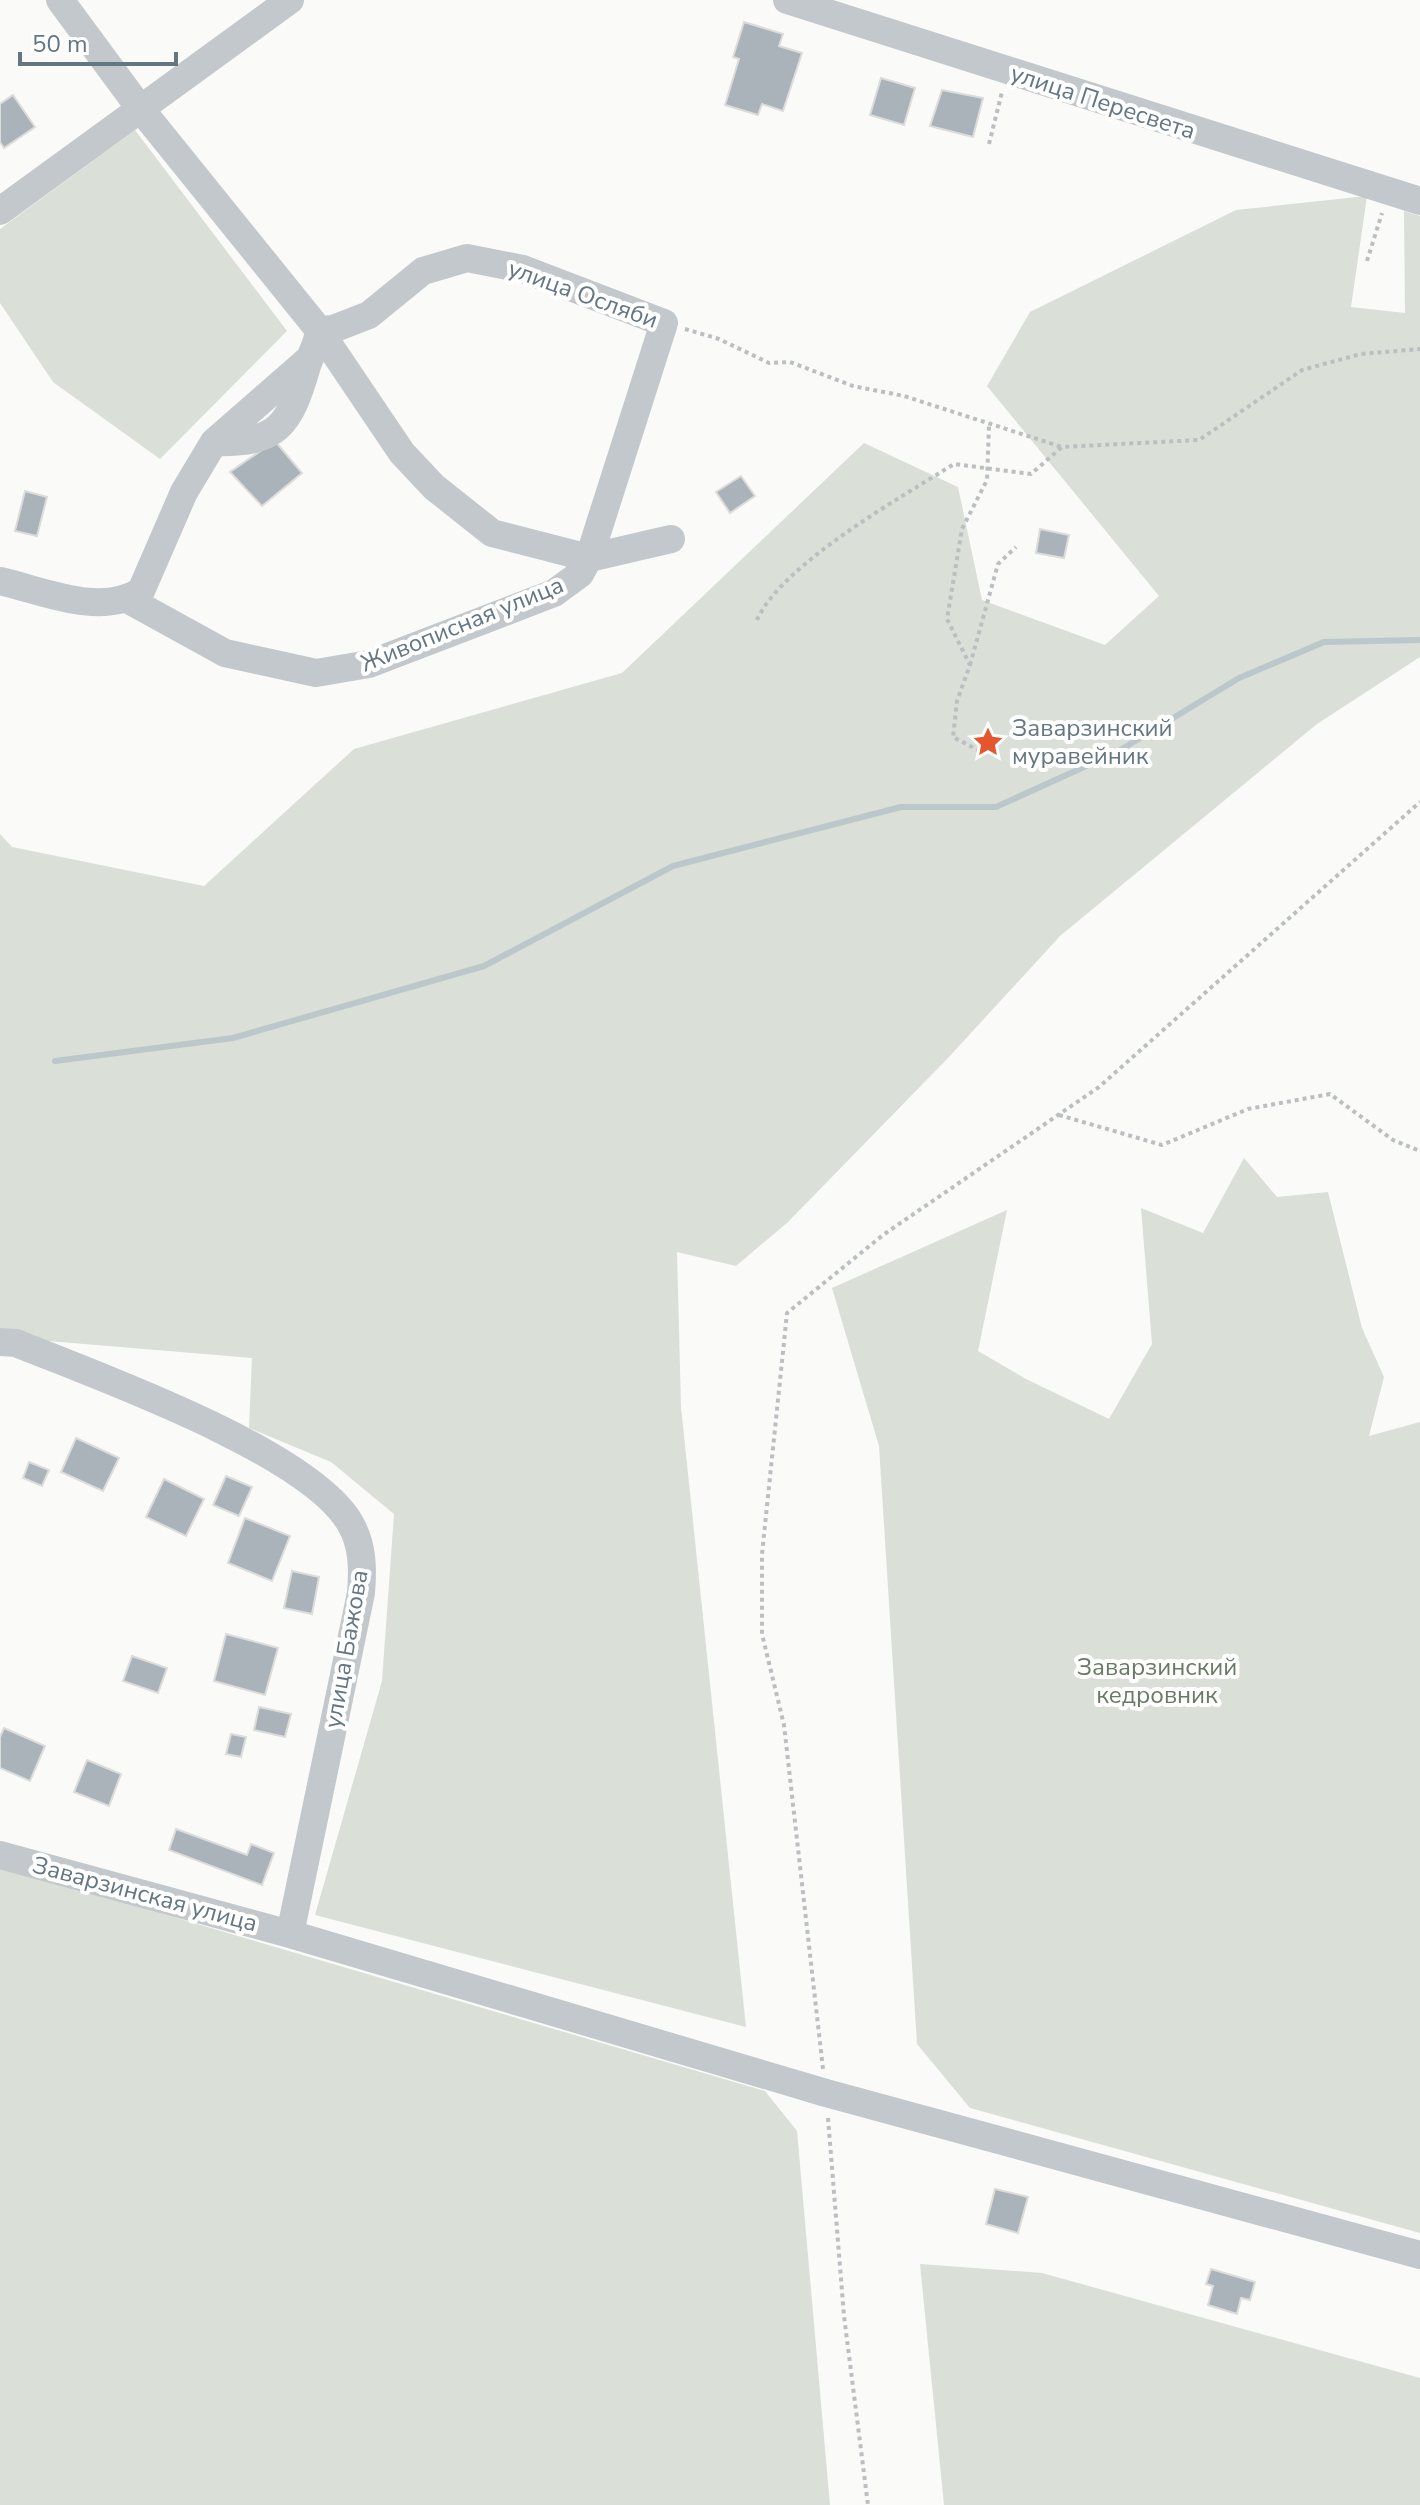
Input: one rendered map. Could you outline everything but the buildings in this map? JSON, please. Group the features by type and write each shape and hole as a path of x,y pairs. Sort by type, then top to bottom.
{"street":[{"path":"60,0 139,107 319,330 402,453 465,513 492,533 589,558 671,539"},
{"path":"0,211 290,0"},
{"name":"улица Пересвета","path":"787,0 1420,201"},
{"name":"улица Осляби","path":"319,330 333,329 369,315 423,271 467,258 523,269 664,323"},
{"name":"Живописная улица","path":"127,599 225,653 295,671 338,672 369,664 554,593 580,574 589,558 664,323"},
{"path":"0,581 95,603 127,599 141,591 184,492 214,442 239,443 275,433 290,413 319,330"},
{"name":"улица Бажова","path":"0,1342 16,1343 181,1410 312,1481 351,1523 360,1546 361,1593 290,1934"},
{"name":"Заварзинская улица","path":"0,1855 290,1934 826,2093 1420,2255"}],"path":[{"path":"989,144 1007,72"},
{"path":"1367,261 1389,192"},
{"name":"улица Осляби","path":"664,323 719,339 769,363 790,362 853,386 904,396 1062,447 1199,440 1302,370 1361,354 1420,349"},
{"path":"970,665 947,619 962,529 987,480 989,425"},
{"path":"757,620 765,604 823,551 954,464 1031,474 1062,447"},
{"path":"980,751 953,737 957,701 998,564 1016,547"},
{"path":"868,2505 844,2316 826,2093 784,1725 762,1634 762,1554 787,1313 883,1235 1099,1087 1420,802"},
{"path":"1059,1115 1162,1145 1248,1109 1330,1094 1393,1140 1420,1151"}],"green space":[{"path":"135,130 287,331 160,459 53,382 0,303 0,229"},
{"path":"1367,196 1351,307 1405,313 1404,211 1420,216 1420,657 1317,724 1060,936 948,1058 788,1222 736,1266 677,1252 681,1407 746,2027 315,1915 382,1681 394,1514 331,1462 249,1428 252,1358 0,1337 0,834 12,847 204,886 354,749 622,673 864,443 958,487 982,600 1105,645 1159,596 987,386 1030,312 1236,210"},
{"name":"Заварзинский кедровник","path":"1244,1158 1277,1197 1328,1192 1362,1328 1384,1377 1369,1436 1420,1422 1420,2233 970,2108 917,2044 879,1446 832,1288 1007,1210 978,1351 1026,1379 1109,1419 1152,1344 1141,1208 1203,1233"},
{"path":"0,1866 765,2091 797,2131 830,2505 0,2505"},
{"path":"920,2264 1042,2273 1420,2378 1420,2505 944,2505"}],"waterway":[{"path":"55,1061 233,1038 484,966 673,866 901,807 996,807 1117,752 1239,678 1324,642 1420,640"}],"place":[{"name":"Заварзинский муравейник","path":"988,742"}]}
